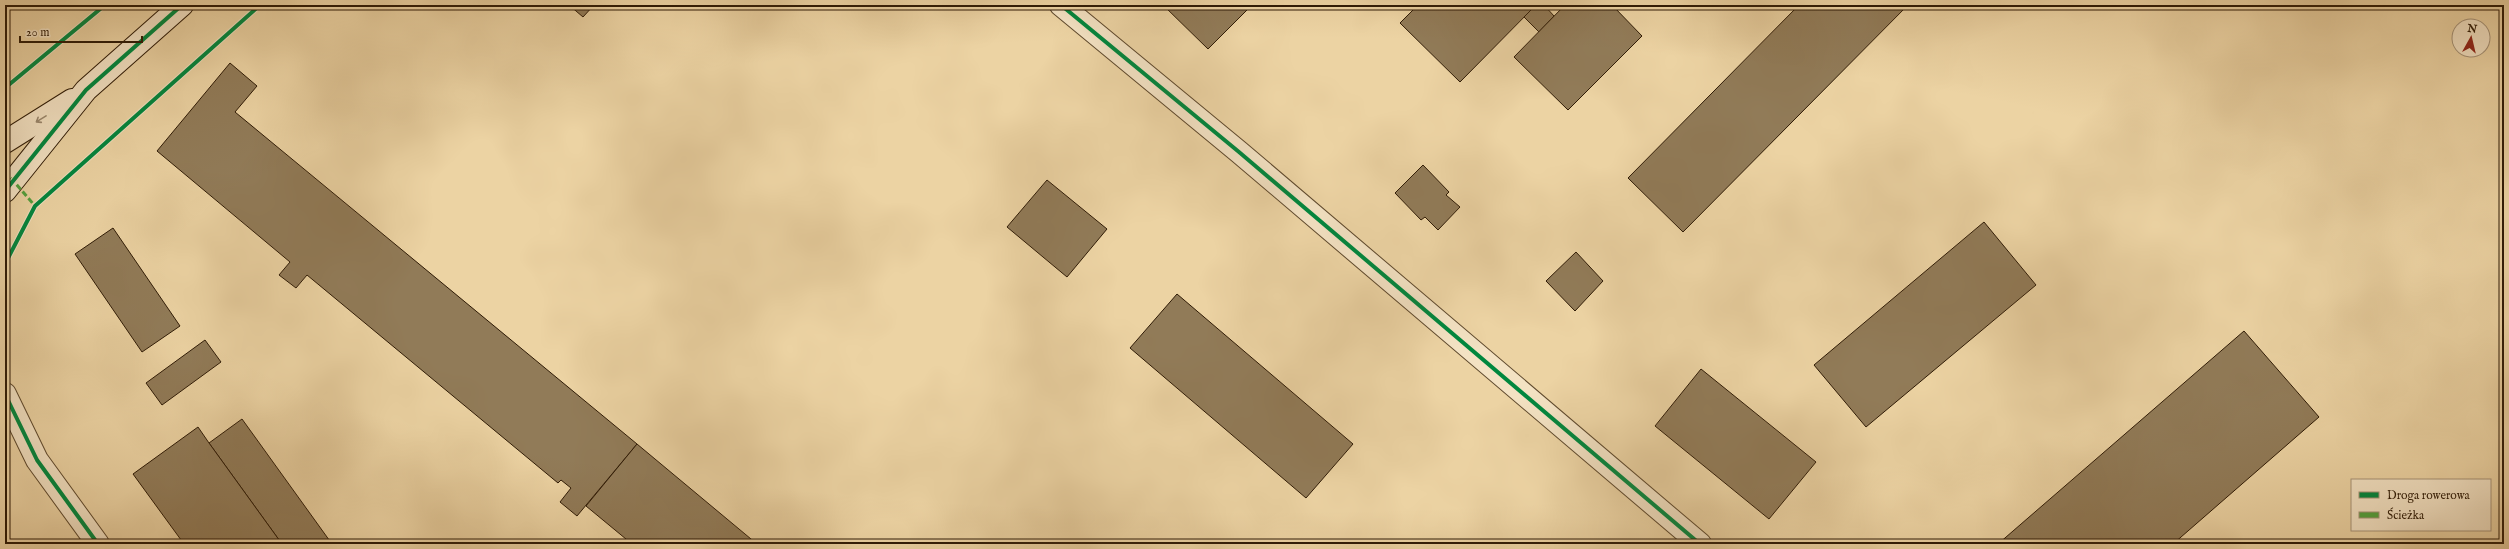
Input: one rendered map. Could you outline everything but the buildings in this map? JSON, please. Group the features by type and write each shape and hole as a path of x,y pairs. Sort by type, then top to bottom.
{"street":[{"path":"5,142 86,90 182,5"},
{"path":"1061,5 1245,157 1700,544"},
{"path":"5,191 86,90"},
{"path":"5,394 37,460"},
{"path":"5,429 37,460 98,544"}],"marked path":[{"path":"5,171 35,206"}],"cycle path":[{"path":"5,88 105,5"},
{"path":"5,191 86,90 182,5"},
{"path":"5,264 35,206 260,5"},
{"path":"1061,5 1239,152 1700,544"},
{"path":"5,394 37,460 98,544"}]}
